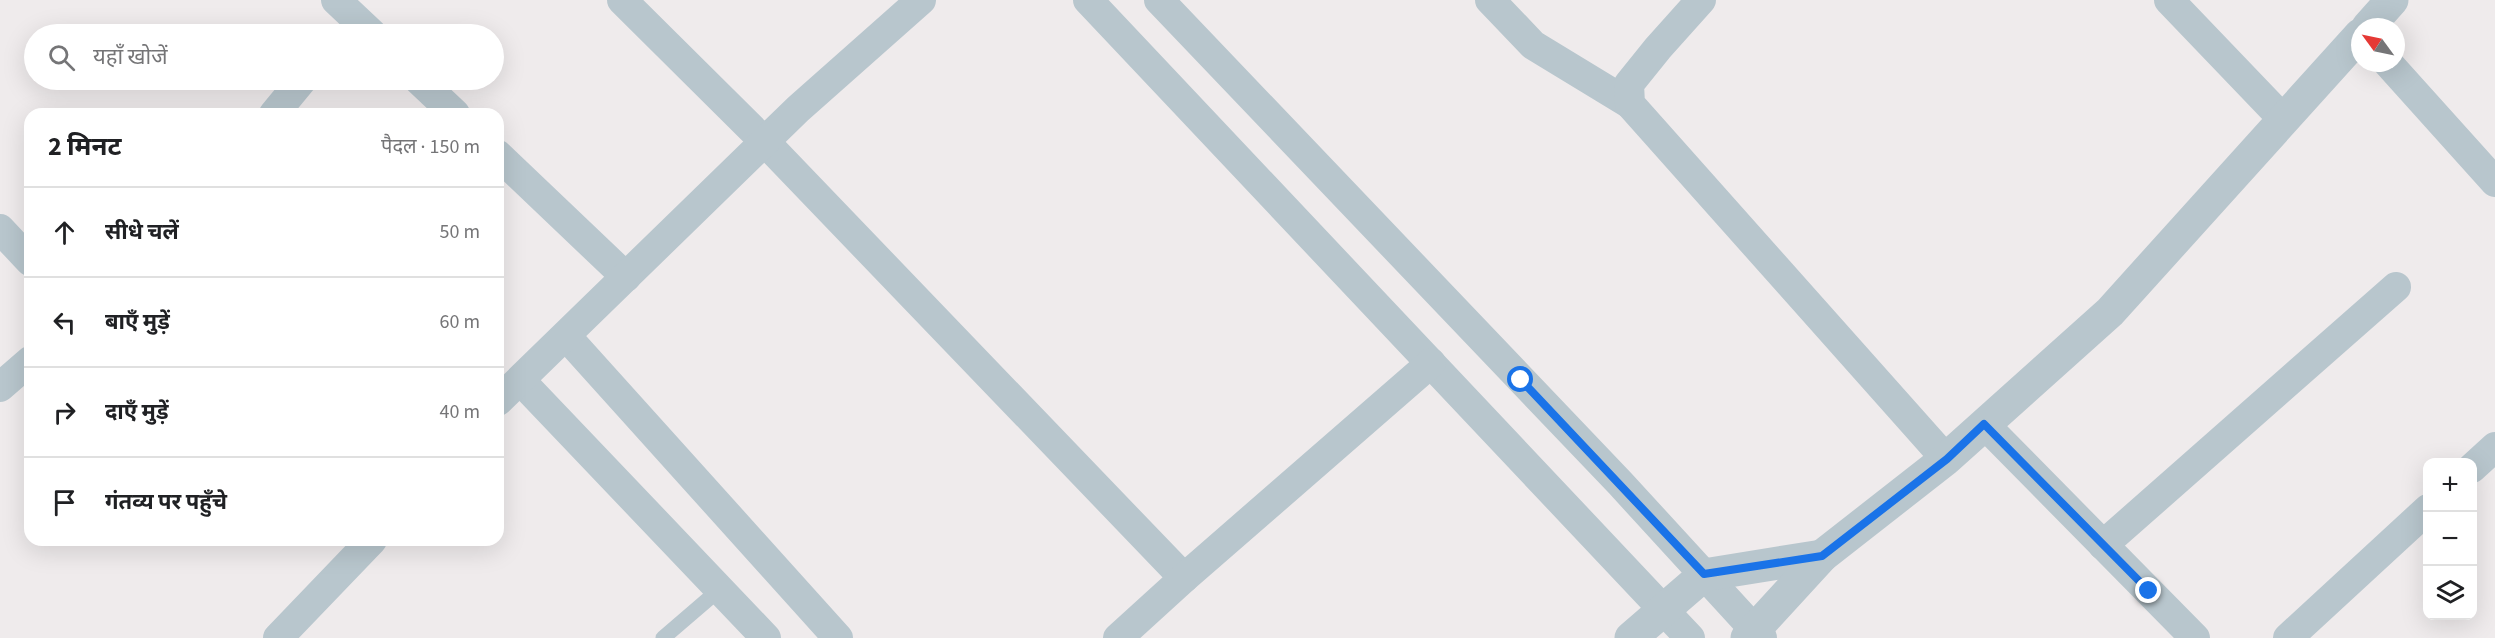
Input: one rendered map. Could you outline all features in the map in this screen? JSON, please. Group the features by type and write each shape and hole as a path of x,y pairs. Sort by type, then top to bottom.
{"street":[{"path":"622,0 764,141 1184,578"},
{"path":"1088,0 1690,638"},
{"path":"1160,0 1620,483 1704,574 1755,635 1822,556 1947,459 2110,312 2351,45"},
{"path":"1490,0 1533,45 1630,104 1947,459"},
{"path":"1630,104 1629,84 1701,0"},
{"path":"2169,0 2284,120"},
{"path":"2376,18 2392,0"},
{"path":"504,396 904,5"},
{"path":"2396,72 2495,182"},
{"path":"279,108 294,90"},
{"path":"430,90 449,108"},
{"path":"504,161 626,277"},
{"path":"0,229 24,255"},
{"path":"2103,544 2396,287"},
{"path":"566,336 838,638"},
{"path":"1118,638 1431,363"},
{"path":"0,387 24,366"},
{"path":"521,381 766,638"},
{"path":"1984,424 2195,638"},
{"path":"2477,463 2495,447"},
{"path":"2288,638 2424,512"},
{"path":"278,638 366,546"},
{"path":"1631,638 1704,574 1822,556"}],"lane":[{"path":"663,638 720,589"}],"route":[{"path":"1521,380 1704,574 1822,556 1947,459 1984,424 2149,591"}]}
